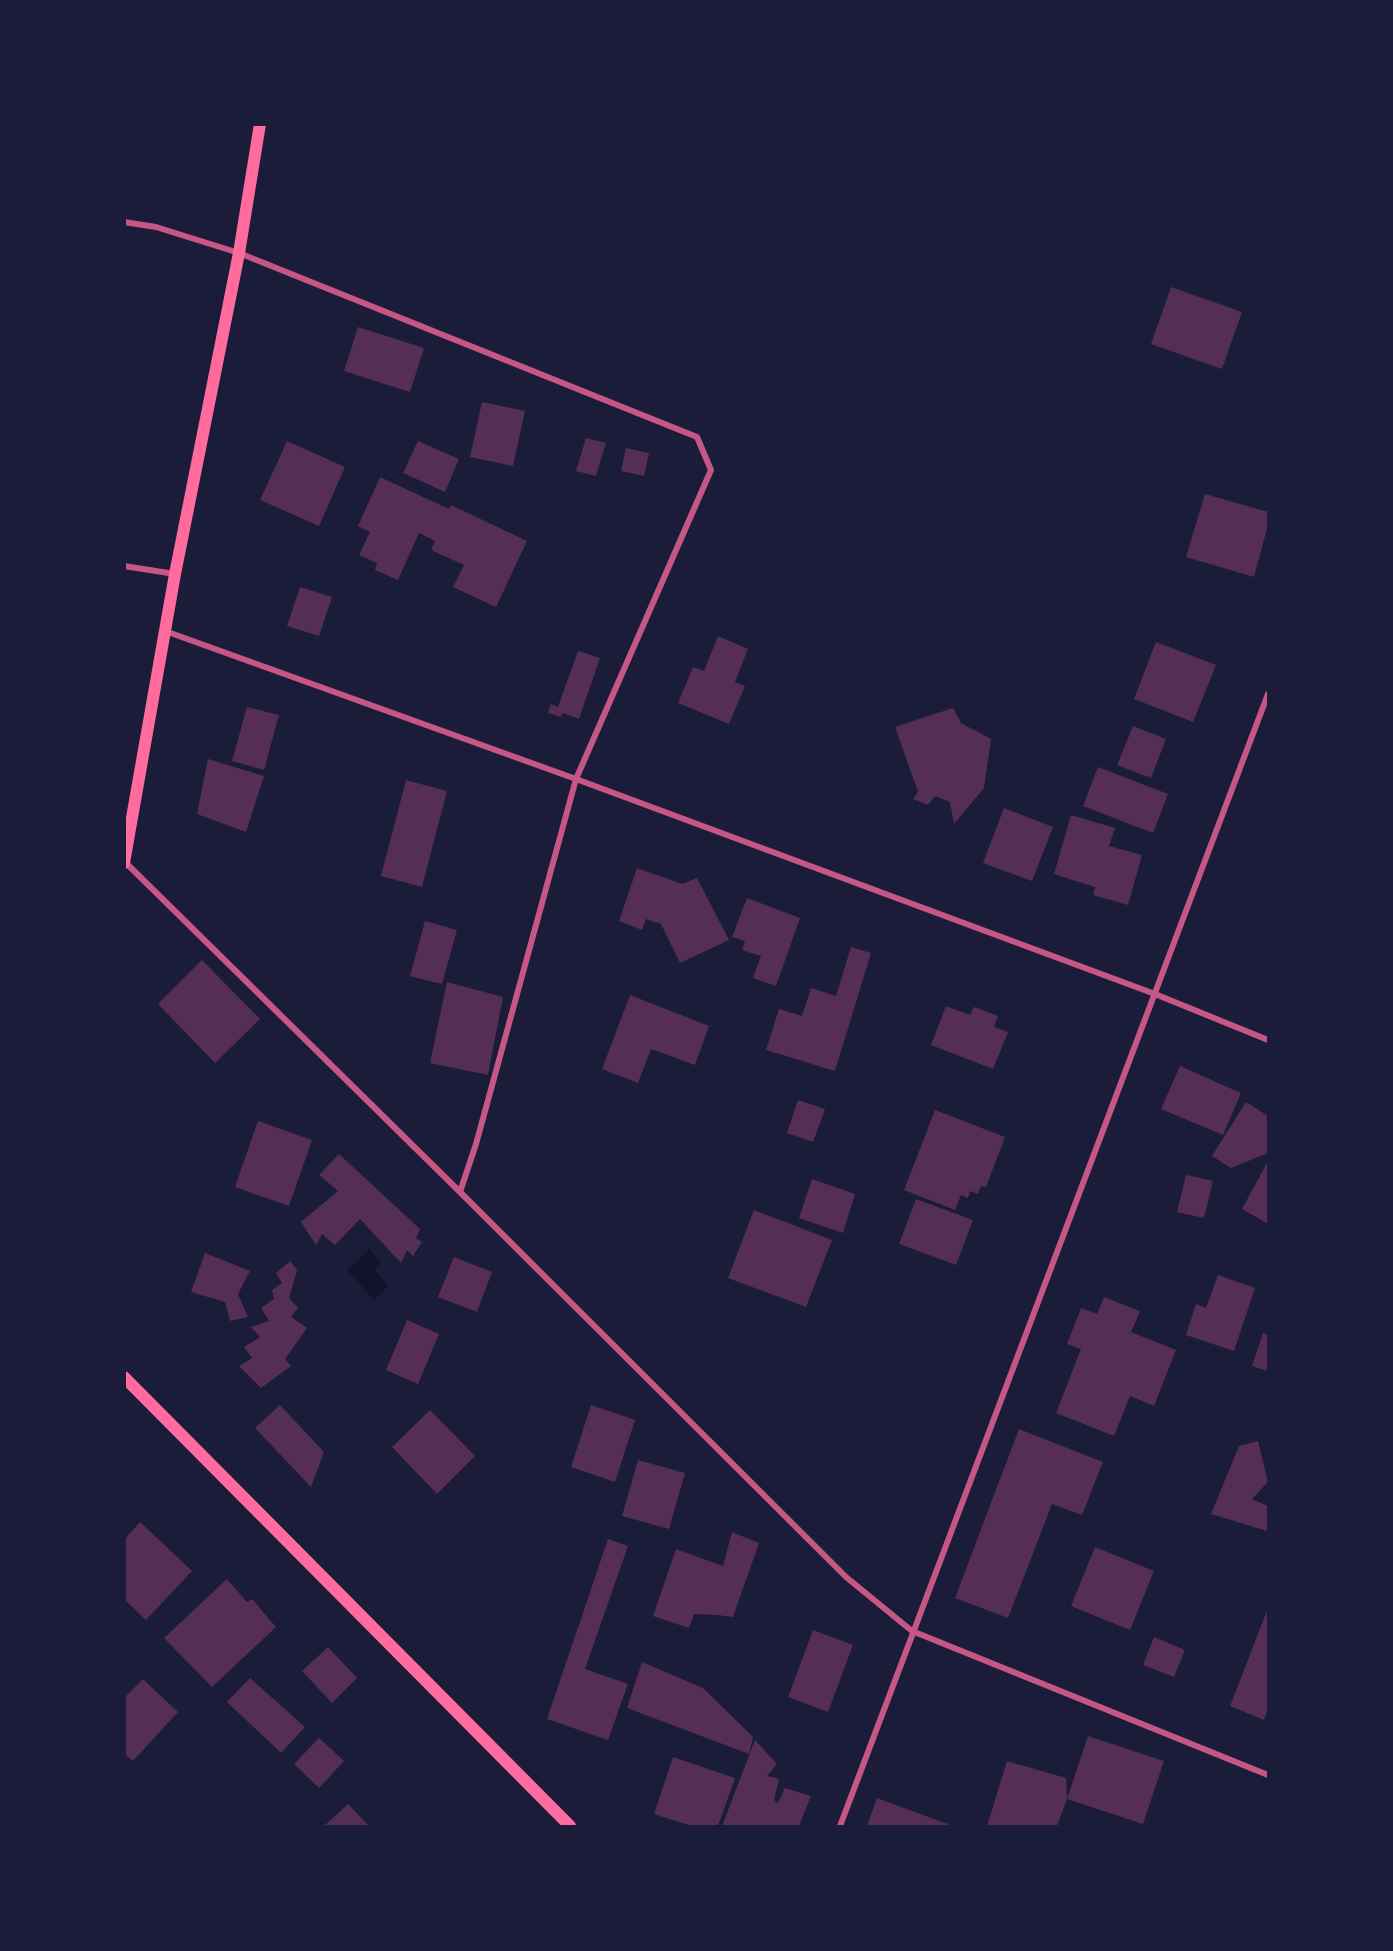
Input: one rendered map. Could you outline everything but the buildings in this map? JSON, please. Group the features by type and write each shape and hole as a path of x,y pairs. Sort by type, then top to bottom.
{"main road":[{"path":"125,862 175,574 239,253 260,124"},
{"path":"124,1377 570,1827"}],"street":[{"path":"124,222 156,227 239,253 697,437 711,470 576,779 476,1144 460,1192"},
{"path":"124,566 175,574"},
{"path":"165,631 576,779 1155,994 1269,1040"},
{"path":"840,1827 912,1631 1269,694"},
{"path":"125,862 846,1577 912,1631 1269,1775"}],"shaded area":[{"path":"369,1249 381,1263 374,1270 388,1286 374,1300 347,1270"}]}
